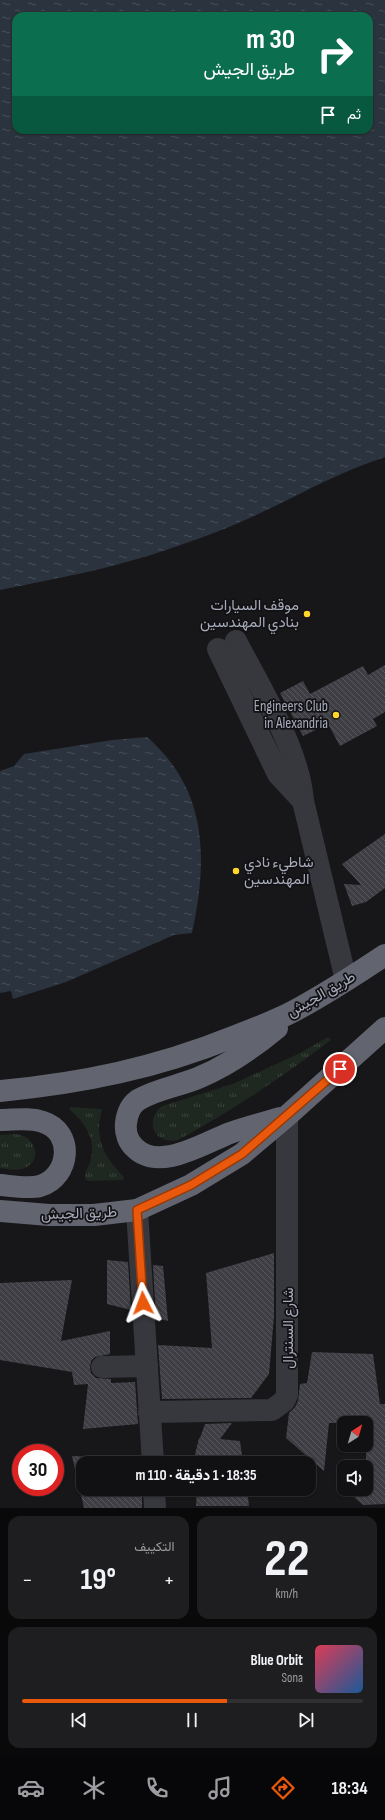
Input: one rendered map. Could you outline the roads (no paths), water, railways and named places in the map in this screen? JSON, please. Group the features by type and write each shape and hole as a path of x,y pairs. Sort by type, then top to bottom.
{"highway":[{"name":"طريق الجيش","path":"0,1091 51,1086 88,1080 154,1065 204,1049 294,1011 385,955"},
{"path":"287,1116 231,1133 178,1154 157,1158 148,1157 139,1152 127,1137 125,1127 126,1118 130,1109 137,1101 145,1096 199,1078 220,1068 259,1043 294,1011"},
{"name":"طريق الجيش","path":"0,1211 49,1215 94,1215 137,1210 191,1185 242,1154 287,1116 385,1028"},
{"path":"0,1120 35,1120 51,1126 62,1139 66,1156 60,1173 46,1184 38,1187 0,1185"}],"street":[{"path":"227,645 287,740 300,778 303,801 346,980"},
{"name":"شارع السنترال","path":"149,1412 272,1410 284,1401 287,1395 287,1116"},
{"path":"137,1210 152,1456"},
{"path":"102,1367 147,1366"},
{"path":"154,1496 155,1508"}],"water":[{"path":"0,0 385,0 385,457 343,473 261,513 219,531 152,555 73,575 0,590"},
{"path":"147,737 167,758 182,780 192,803 198,827 201,852 200,879 192,933 174,935 66,982 13,999 11,991 0,993 0,771 14,766 24,754 112,740"}],"place":[{"name":"موقف السيارات بنادي المهندسين","path":"307,614"},
{"name":"Engineers Club in Alexandria","path":"336,715"},
{"name":"شاطيء نادي المهندسين","path":"236,871"}]}
